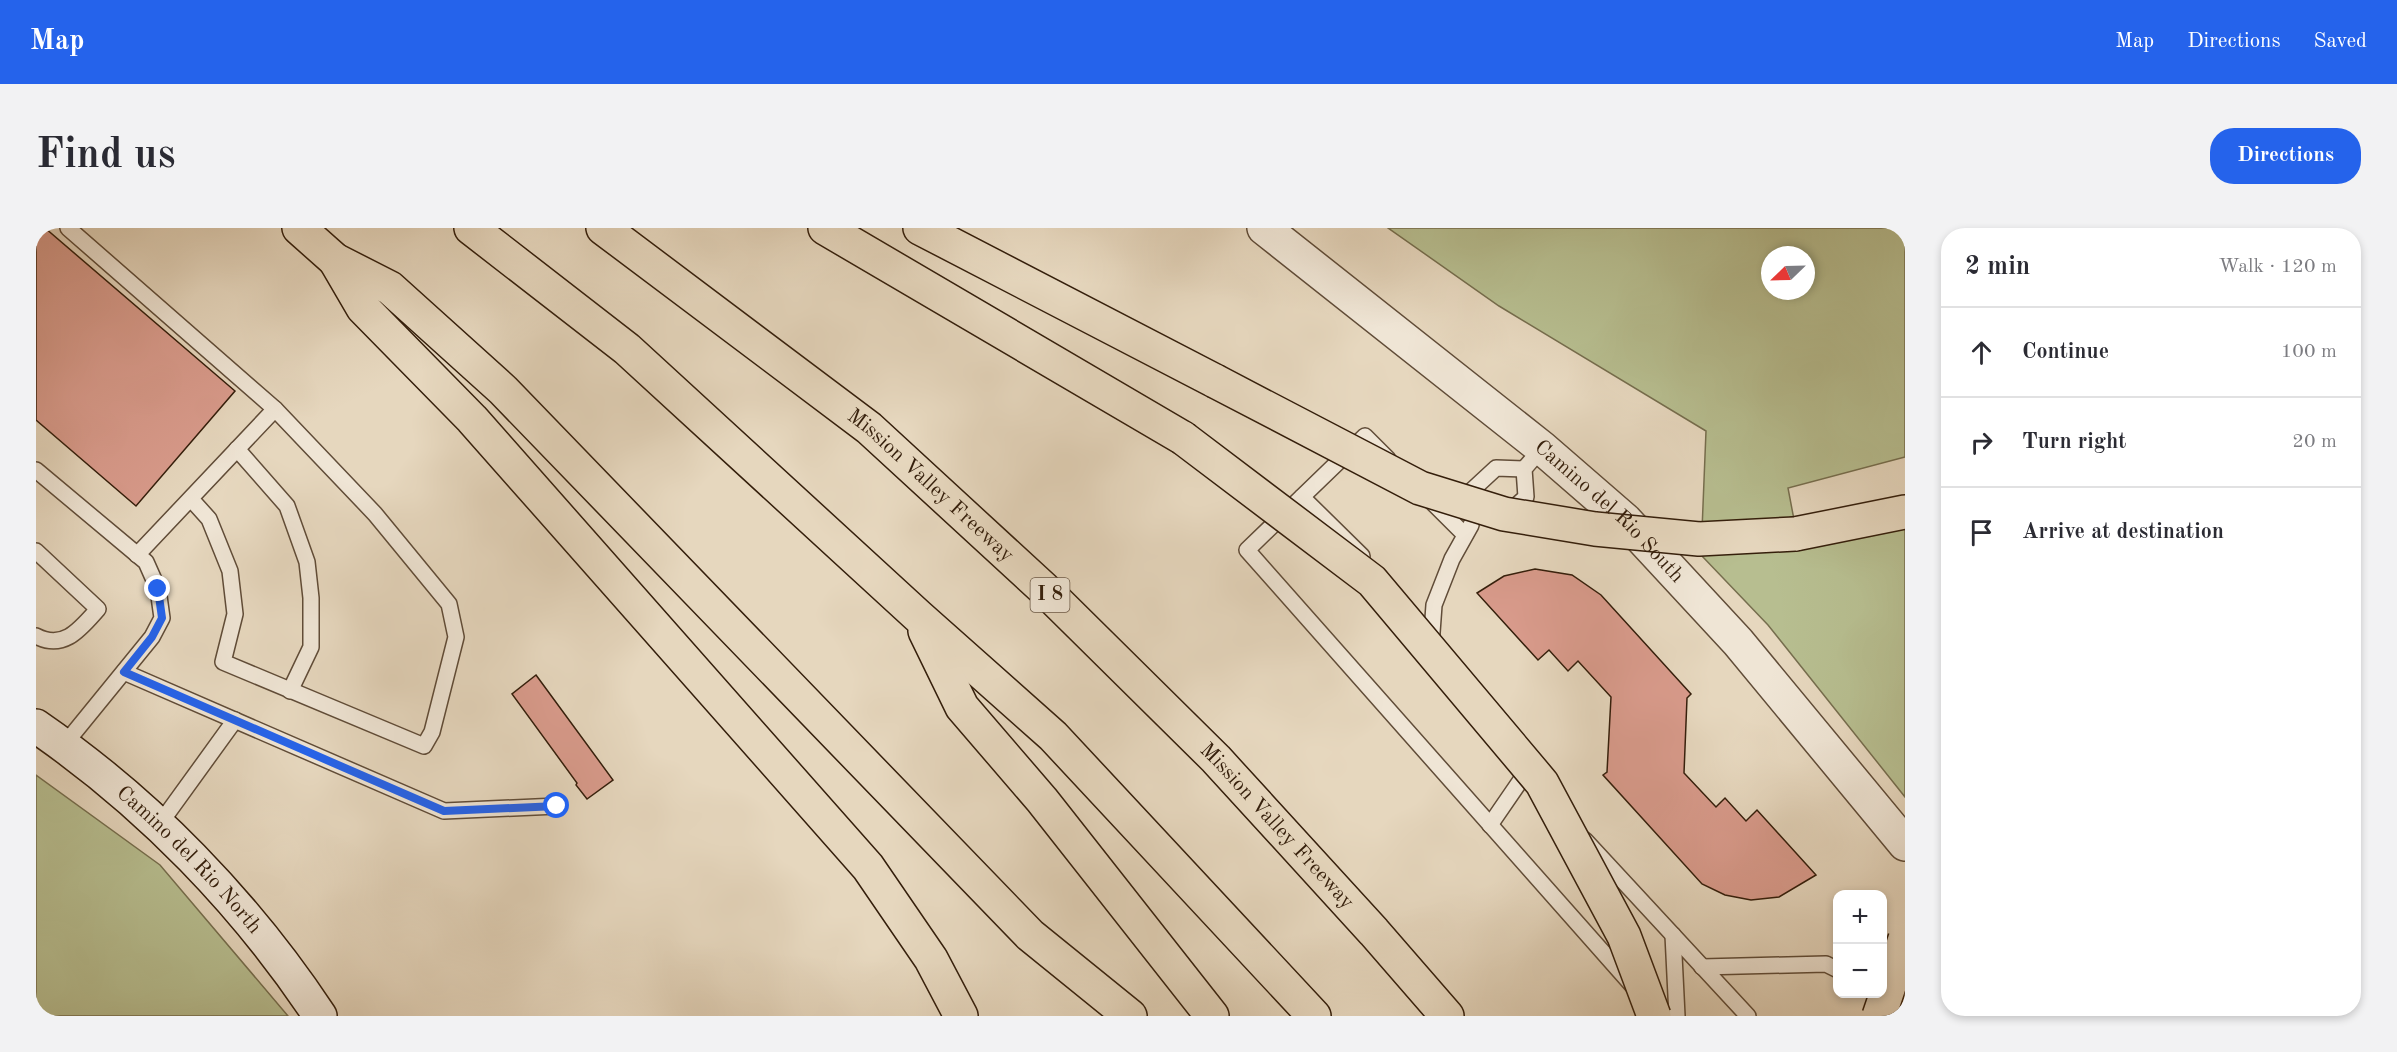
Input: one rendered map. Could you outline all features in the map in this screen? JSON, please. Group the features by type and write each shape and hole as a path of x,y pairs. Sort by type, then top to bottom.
{"highway":[{"path":"299,228 335,260 390,288 503,390 1030,935 1130,1016"},
{"path":"471,228 627,349 918,616 1053,736 1178,867 1314,1016"},
{"name":"Mission Valley Freeway","path":"603,228 869,428 1044,589 1216,759 1374,932 1447,1016"},
{"path":"825,228 1183,438 1372,581 1542,783 1624,936 1654,1016"},
{"path":"920,228 1420,488 1504,514 1595,529 1699,539 1795,534 1905,512"},
{"path":"335,260 363,308 472,419 798,784 868,867 932,959 962,1016"},
{"path":"918,616 962,707 1042,800 1212,1016"},
{"path":"1879,1016 1905,939"}],"street":[{"name":"Camino del Rio South","path":"1264,228 1533,459 1625,520 1738,642 1905,844"},
{"name":"Camino del Rio North","path":"36,726 64,745 159,825 249,920 292,974 320,1016"}],"lane":[{"path":"68,228 275,409 375,514 448,604 456,638 432,732 424,746 223,662 235,614 230,571 209,519 190,499"},
{"path":"137,555 275,409"},
{"path":"1468,530 1365,436 1247,550 1660,1016"},
{"path":"237,449 286,506 307,562 312,598 311,647 290,691"},
{"path":"1468,530 1497,523 1526,497 1533,459 1496,468 1469,493 1468,530 1434,605 1430,670 1748,1016"},
{"path":"36,470 146,562 158,589 162,618 152,637 64,745"},
{"path":"1302,497 1433,626"},
{"path":"36,551 98,609 74,635 57,641 36,636"},
{"path":"124,672 444,811 557,806"},
{"path":"159,825 236,720"},
{"path":"1490,825 1525,774"},
{"path":"1673,935 1677,1016"},
{"path":"1702,967 1826,964 1833,968"},
{"path":"1876,998 1894,1016"}],"green space":[{"path":"1388,228 1905,228 1905,457 1788,488 1799,546 1905,524 1905,797 1768,625 1701,555 1706,431 1499,306"},
{"path":"36,775 160,865 288,1016 36,1016"}],"building":[{"path":"36,228 45,228 235,391 136,506 36,420"},
{"path":"1535,569 1572,575 1601,595 1691,694 1687,698 1684,773 1716,807 1725,798 1746,821 1757,810 1816,875 1779,897 1751,900 1725,895 1702,884 1603,775 1607,772 1611,697 1578,661 1568,671 1549,650 1538,660 1477,593 1504,576"},
{"path":"536,675 613,780 587,799 512,694"}],"route":[{"path":"158,589 162,618 152,637 124,672 444,811 557,806"}]}
